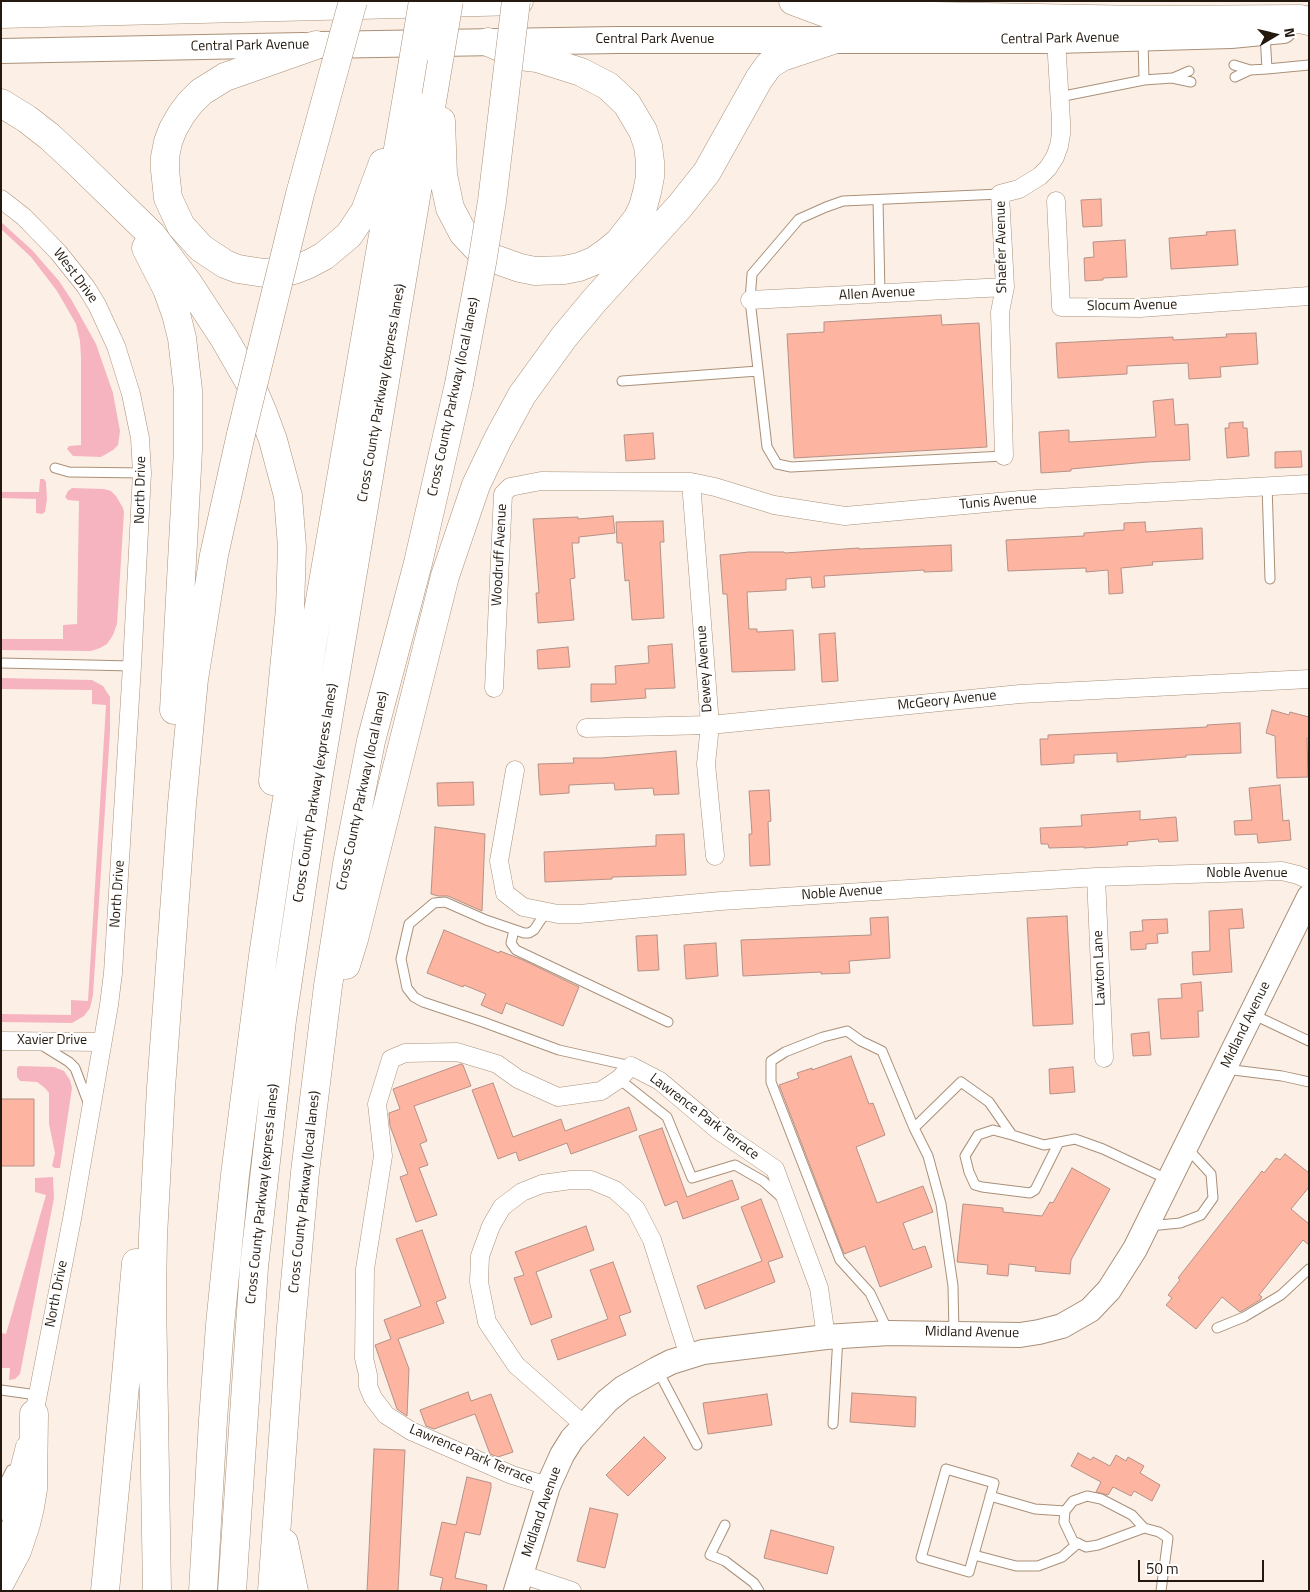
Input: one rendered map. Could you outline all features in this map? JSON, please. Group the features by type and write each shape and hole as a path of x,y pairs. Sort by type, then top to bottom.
{"highway":[{"path":"157,1591 152,1296 153,1236 161,1088 183,796 194,679 214,555 240,434 300,194 354,1"},
{"name":"Cross County Parkway (express lanes)","path":"232,1591 254,1267 281,1029 422,92 423,1"},
{"name":"Cross County Parkway (express lanes)","path":"203,1591 220,1325 247,1081 285,814 422,92 440,54 449,1"},
{"path":"1,14 518,1"},
{"name":"Cross County Parkway (local lanes)","path":"272,1591 291,1327 304,1191 320,1047 337,925 358,802 386,681 418,563 458,384 480,272 492,202 518,1"},
{"path":"793,1 828,14 1152,20 1300,19 1309,21"},
{"path":"320,1047 354,939 445,576 467,509 490,454 522,395 549,356 584,312 680,206 707,172 759,79 769,65 782,56 833,40"},
{"path":"422,92 442,160 450,208 463,233 477,248 489,257 503,263 535,271 564,270 594,261 619,242 630,230 643,207 650,177 650,162 648,146 643,131 636,117 618,94 595,78 566,66 537,58 520,56 488,42"},
{"path":"316,45 240,71 214,83 190,103 173,129 165,157 164,170 168,198 181,226 195,243 212,257 238,269 264,273 294,270 324,256 338,246 353,230 365,211 422,92"},
{"path":"1,103 27,119 50,137 108,191 152,235 188,283 251,385 273,440 288,496 292,548 290,609 264,863 247,1081"},
{"path":"108,191 143,242 167,289 182,338 188,390 188,450 167,840 173,928"},
{"path":"105,1591 139,1217 161,1088"},
{"path":"1,1581 17,1551 30,1507 33,1490 36,1405"},
{"path":"277,1510 294,1591"}],"main road":[{"name":"Central Park Avenue","path":"316,45 617,40 1056,40 1231,34 1309,28"}],"street":[{"name":"Shaefer Avenue","path":"1004,456 1000,312 1005,287 1000,194 1019,189 1040,176 1052,163 1059,146 1061,134 1060,97 1056,40"},
{"name":"Central Park Avenue","path":"1,51 316,45"},
{"name":"West Drive","path":"1,199 41,233 86,287 107,325 124,370"},
{"name":"Slocum Avenue","path":"1056,201 1061,307 1140,308 1309,296"},
{"name":"Allen Avenue","path":"750,300 1005,287"},
{"name":"North Drive","path":"1,1549 24,1488 36,1405 72,1219 113,972 142,473 140,438 124,370"},
{"name":"Woodruff Avenue","path":"494,688 503,494 510,487 540,481 691,482"},
{"name":"Tunis Avenue","path":"691,482 715,487 774,505 845,516 1020,500 1309,484"},
{"name":"Dewey Avenue","path":"691,482 710,724 706,764 715,856"},
{"name":"McGeory Avenue","path":"586,728 710,724 1020,694 1309,679"},
{"name":"Noble Avenue","path":"514,770 499,861 505,894 522,907 558,914 1096,877 1282,871 1309,880"},
{"name":"Lawton Lane","path":"1096,877 1104,1058"},
{"name":"Midland Avenue","path":"518,1582 548,1486 562,1455 584,1425 607,1401 623,1388 657,1369 688,1356 719,1349 832,1336 889,1333 1020,1335 1062,1326 1090,1310 1109,1290 1126,1264 1225,1069 1309,897"},
{"name":"Xavier Drive","path":"1,1041 102,1042"},
{"name":"Lawrence Park Terrace","path":"548,1486 512,1475 411,1431 386,1415 373,1398 368,1386 368,1375 364,1358 365,1269 382,1156 377,1104 391,1059 405,1053 457,1052 497,1064 518,1079 558,1096 601,1091 625,1072 660,1081 718,1130 775,1169 819,1288 832,1336"},
{"path":"584,1425 516,1365 487,1322 479,1282 480,1256 491,1226 502,1208 522,1192 542,1184 570,1180 591,1180 615,1190 636,1209 652,1240 688,1356"},
{"name":"North Drive","path":"1,1511 15,1485 36,1405"},
{"path":"518,1582 572,1591"}],"lane":[{"path":"1265,32 1267,69"},
{"path":"1143,37 1144,80"},
{"path":"1234,65 1250,70"},
{"path":"1234,77 1250,70 1309,66"},
{"path":"1172,78 1189,71"},
{"path":"1060,97 1144,80 1172,78 1191,82"},
{"path":"1000,194 843,201 826,207 798,219 752,274 750,300 767,447 777,464 791,467 1004,456"},
{"path":"878,200 880,294"},
{"path":"622,381 758,371"},
{"path":"55,468 69,472 142,473"},
{"path":"1266,485 1270,580"},
{"path":"1,664 132,666"},
{"path":"546,912 534,930 524,933 486,920 445,902 434,903 409,924 401,959 407,988 423,1002 625,1072 667,1117 692,1178 735,1165 763,1181 788,1203"},
{"path":"514,930 511,943 516,950 668,1022"},
{"path":"1252,1014 1309,1041"},
{"path":"889,1333 870,1293 840,1260 771,1082 771,1061 801,1044 847,1032 882,1051 914,1128 928,1156 941,1204 953,1286 954,1334"},
{"path":"35,1041 69,1062 75,1068 91,1108"},
{"path":"1225,1069 1282,1076 1309,1082"},
{"path":"914,1128 961,1082 989,1102 1012,1135"},
{"path":"1059,1142 1035,1190 1030,1193 975,1185 964,1156 978,1135 993,1130 1044,1145 1059,1142 1075,1139 1103,1149 1169,1180"},
{"path":"1146,1226 1180,1223 1202,1215 1213,1198 1211,1174 1186,1147"},
{"path":"1217,1328 1244,1318 1281,1295 1309,1269"},
{"path":"832,1336 833,1424"},
{"path":"657,1369 698,1445"},
{"path":"1,1390 36,1405 6,1482 1,1490"},
{"path":"946,1469 994,1484 990,1496 969,1572 921,1558 946,1469"},
{"path":"990,1496 1035,1510 1065,1511"},
{"path":"1144,1528 1098,1545 1086,1546 1073,1540 1064,1522 1065,1511 1073,1501 1087,1496 1101,1499 1132,1515 1144,1528 1158,1532 1168,1538 1161,1591"},
{"path":"725,1524 710,1555 725,1561 754,1583 759,1591"},
{"path":"974,1555 1016,1566 1038,1566 1062,1557 1078,1543"}],"shaded area":[{"path":"1,222 32,250 59,281 96,344 113,393 120,431 118,445 101,457 73,456 67,449 69,446 81,445 81,358 76,324 57,291 31,257 1,229"},
{"path":"40,479 44,479 46,482 47,499 45,512 42,514 36,513 36,499 1,498 1,492 39,492"},
{"path":"72,488 111,491 123,508 117,624 113,635 107,644 91,651 1,650 1,639 63,639 63,625 77,624 79,501 68,500 65,497"},
{"path":"1,678 92,680 103,686 110,697 110,732 93,995 90,1008 84,1016 72,1023 1,1022 1,1014 71,1015 71,1000 88,1001 106,705 92,704 92,690 1,689"},
{"path":"19,1066 54,1067 64,1071 70,1080 72,1088 60,1168 52,1166 55,1153 49,1124 49,1093 37,1082 20,1081 17,1077 17,1068"},
{"path":"53,1177 54,1198 20,1374 15,1379 9,1380 10,1368 1,1368 1,1333 6,1334 46,1195 35,1192 35,1178"}],"building":[{"path":"1101,199 1102,226 1083,227 1081,200"},
{"path":"1235,230 1238,265 1171,269 1169,238 1207,235 1206,232"},
{"path":"1125,240 1127,277 1085,281 1084,258 1094,257 1093,242"},
{"path":"941,315 942,325 979,323 987,447 794,458 787,334 824,332 824,322"},
{"path":"1256,333 1258,364 1220,367 1221,377 1189,379 1188,363 1127,366 1127,374 1058,378 1056,343 1173,337 1173,340 1227,337 1226,334"},
{"path":"1173,399 1175,425 1188,424 1190,460 1147,462 1041,473 1039,432 1069,430 1069,442 1156,437 1153,401"},
{"path":"1243,422 1243,428 1247,428 1249,456 1227,458 1225,428 1229,428 1229,423"},
{"path":"653,433 655,459 626,461 624,435"},
{"path":"1301,451 1302,467 1275,468 1275,452"},
{"path":"613,516 615,533 579,537 579,543 572,543 575,578 570,579 574,620 538,623 536,593 539,593 533,519 578,517 578,519"},
{"path":"663,521 664,542 660,542 664,618 632,620 629,580 625,581 622,543 617,543 616,522"},
{"path":"1145,522 1146,532 1202,528 1203,559 1152,562 1153,565 1121,568 1123,593 1109,594 1108,570 1086,572 1086,568 1008,571 1006,540 1084,536 1084,533 1124,530 1124,523"},
{"path":"951,545 952,571 924,572 924,570 824,576 825,587 812,588 811,577 786,579 786,590 747,592 749,629 757,629 757,632 793,630 795,670 732,672 727,594 723,594 720,555 749,552 785,553"},
{"path":"835,633 838,681 822,682 819,634"},
{"path":"672,644 675,688 645,689 646,698 591,702 591,684 616,684 615,666 649,663 648,646"},
{"path":"568,647 570,667 538,669 537,650"},
{"path":"1272,710 1289,715 1290,712 1309,717 1309,738 1307,738 1308,777 1277,778 1275,736 1266,733"},
{"path":"1240,723 1241,753 1186,755 1186,757 1117,762 1117,753 1074,755 1074,763 1041,765 1040,739 1048,739 1048,735 1207,727 1207,725"},
{"path":"676,751 679,794 654,795 653,788 615,790 614,783 569,785 569,793 540,795 538,764 574,763 573,758 602,758"},
{"path":"473,782 474,805 438,806 437,783"},
{"path":"1280,785 1283,821 1289,820 1291,840 1258,843 1257,834 1235,835 1234,821 1252,820 1249,788"},
{"path":"769,790 771,821 768,822 770,865 750,866 749,834 752,834 749,791"},
{"path":"1140,811 1140,820 1176,817 1178,841 1159,842 1158,839 1127,842 1128,845 1084,848 1049,848 1048,844 1041,844 1040,828 1082,826 1081,815"},
{"path":"435,827 485,834 482,911 448,896 431,894"},
{"path":"684,834 686,875 612,877 612,879 545,882 544,852 656,846 656,835"},
{"path":"1242,909 1244,928 1229,929 1232,972 1193,975 1192,952 1210,951 1209,911"},
{"path":"1067,916 1073,1024 1033,1026 1027,918"},
{"path":"888,917 890,958 849,961 850,973 821,974 821,972 743,976 741,940 871,935 870,918"},
{"path":"1167,919 1168,933 1157,934 1158,943 1146,944 1146,949 1131,950 1130,932 1143,931 1142,920"},
{"path":"444,930 499,953 500,951 523,960 579,987 563,1026 506,1003 502,1014 481,1005 486,994 427,973"},
{"path":"657,935 659,970 638,971 636,936"},
{"path":"716,943 718,976 686,979 684,945"},
{"path":"1201,982 1203,1011 1198,1011 1199,1037 1161,1039 1158,999 1182,998 1181,984"},
{"path":"1149,1032 1151,1055 1133,1056 1131,1034"},
{"path":"851,1056 869,1104 873,1103 885,1135 856,1147 877,1203 923,1186 933,1212 903,1223 913,1250 925,1246 932,1267 880,1287 865,1246 844,1254 779,1085 799,1078 797,1073 812,1068 812,1070"},
{"path":"461,1064 471,1086 414,1106 427,1141 420,1144 428,1165 419,1168 437,1215 416,1222 400,1177 408,1174 390,1126 389,1113 400,1109 393,1089"},
{"path":"1073,1067 1075,1092 1050,1094 1049,1069"},
{"path":"493,1083 513,1137 561,1119 565,1131 629,1107 637,1130 571,1154 567,1143 519,1161 516,1152 498,1159 472,1090"},
{"path":"1,1099 34,1099 34,1166 1,1166"},
{"path":"662,1128 687,1197 732,1180 739,1199 683,1219 677,1201 665,1206 639,1136"},
{"path":"1285,1154 1309,1173 1309,1187 1291,1209 1309,1224 1309,1245 1303,1240 1259,1295 1262,1297 1260,1300 1240,1312 1222,1297 1196,1329 1166,1305 1172,1298 1168,1295 1180,1280 1178,1278 1262,1171 1264,1173 1276,1158 1280,1160"},
{"path":"1072,1168 1110,1189 1071,1260 1070,1274 1035,1271 1036,1267 1009,1264 1008,1276 987,1274 988,1265 957,1262 963,1204 1003,1208 1003,1212 1042,1216 1050,1202 1053,1203"},
{"path":"761,1199 783,1257 768,1262 775,1282 705,1309 697,1286 762,1261 741,1207"},
{"path":"586,1226 594,1250 536,1272 552,1317 531,1325 514,1278 524,1275 515,1252"},
{"path":"422,1230 446,1298 436,1302 444,1323 398,1339 409,1369 407,1416 397,1409 375,1345 391,1339 384,1320 421,1306 396,1239"},
{"path":"613,1262 631,1312 619,1316 626,1335 558,1360 551,1340 608,1319 590,1270"},
{"path":"468,1392 471,1401 491,1394 513,1452 498,1457 490,1454 475,1414 434,1429 426,1426 420,1410"},
{"path":"852,1393 916,1397 915,1427 850,1422"},
{"path":"767,1394 772,1425 708,1434 703,1403"},
{"path":"644,1437 666,1458 628,1496 606,1475"},
{"path":"374,1449 405,1450 398,1591 367,1591"},
{"path":"1078,1453 1091,1460 1093,1457 1110,1466 1116,1455 1126,1461 1128,1457 1144,1466 1140,1473 1160,1485 1152,1501 1134,1491 1131,1496 1113,1487 1108,1495 1096,1492 1101,1482 1071,1466"},
{"path":"467,1477 491,1483 491,1488 480,1535 465,1532 455,1578 487,1585 486,1591 440,1591 443,1578 430,1575 442,1522 456,1525"},
{"path":"590,1508 618,1514 605,1568 577,1561"},
{"path":"771,1530 834,1547 827,1574 764,1558"}]}
